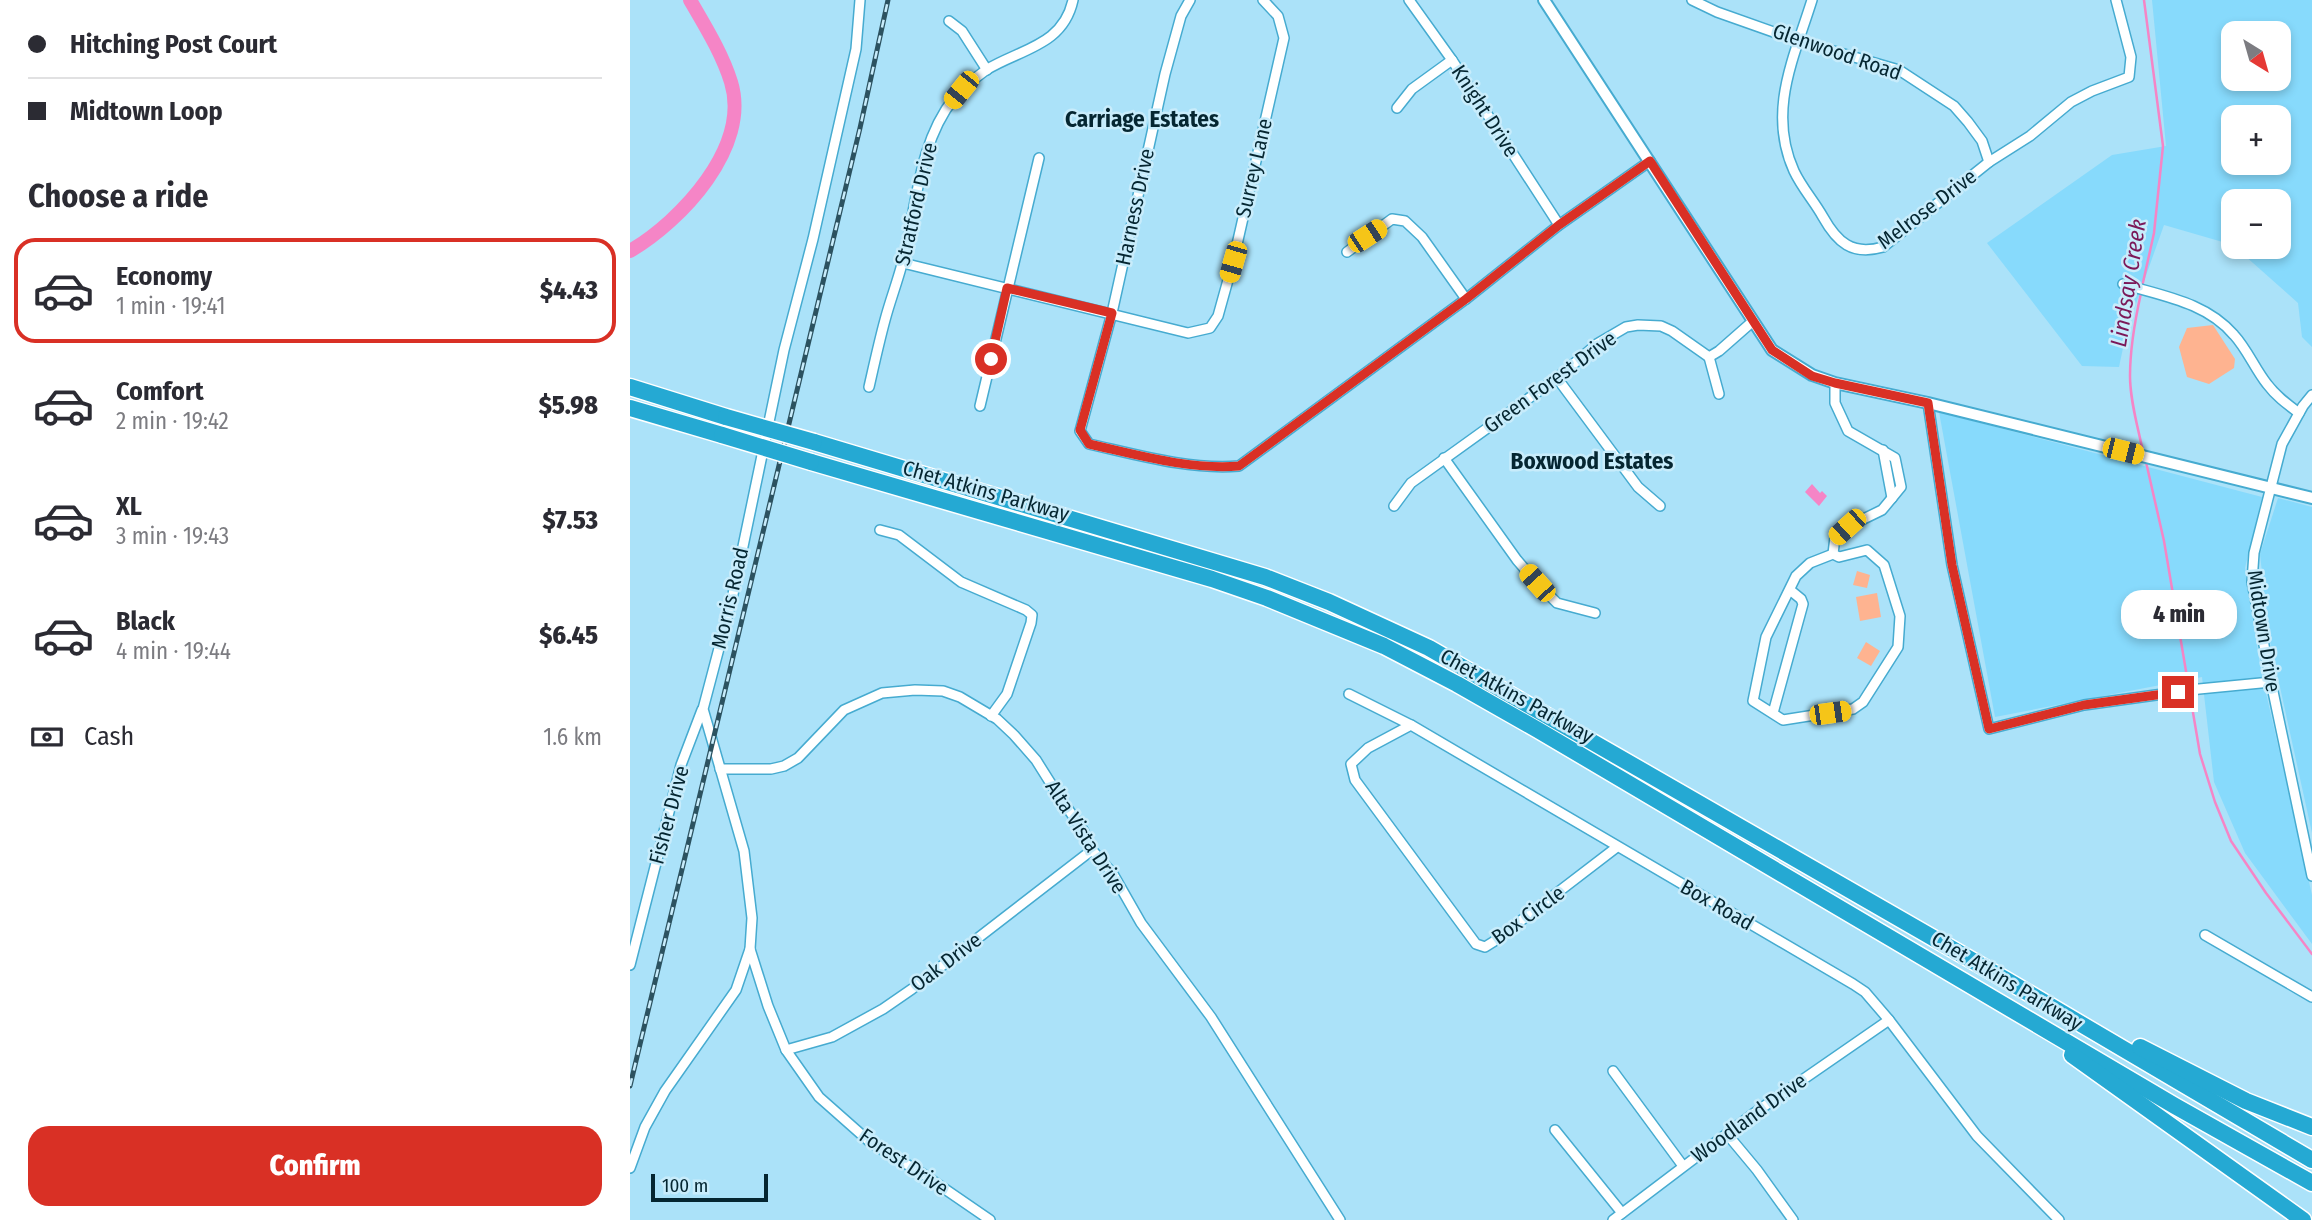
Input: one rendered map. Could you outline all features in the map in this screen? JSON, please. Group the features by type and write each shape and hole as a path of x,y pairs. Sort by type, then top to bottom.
{"highway":[{"name":"Chet Atkins Parkway","path":"630,387 1265,577 1329,602 1429,648 2008,981 2312,1160"},
{"name":"Chet Atkins Parkway","path":"630,408 1212,579 1309,614 1384,646 1527,724 2312,1183"},
{"path":"2008,981 2246,1101 2312,1127"},
{"path":"1970,983 2303,1220"}],"street":[{"name":"Morris Road","path":"703,709 732,599 784,350 813,239 856,49 860,0"},
{"name":"Stratford Drive","path":"869,387 903,263 919,181 933,131 945,109 961,90 987,70 1051,38 1071,10 1073,0"},
{"name":"Harness Drive","path":"1191,0 1181,16 1165,74 1112,313 1080,430 1089,444 1158,460 1220,468 1239,466 1466,299"},
{"name":"Surrey Lane","path":"1112,313 1188,333 1210,328 1218,316 1233,262 1284,38 1279,16 1263,0"},
{"name":"Knight Drive","path":"1409,0 1452,60 1559,225"},
{"path":"1544,0 1752,322 1772,350 1812,376 2312,498"},
{"name":"Glenwood Road","path":"1692,0 1717,12 1799,41 1899,70 1954,106 1982,141 1989,162"},
{"name":"Melrose Drive","path":"1812,0 1789,71 1781,117 1784,141 1796,174 1831,231 1849,246 1860,250 1883,247 1989,162 2030,136 2071,102 2129,77 2131,57 2116,0"},
{"path":"948,21 962,31 987,70"},
{"path":"1397,107 1412,89 1452,60"},
{"path":"980,406 1039,158"},
{"path":"1347,252 1392,219 1405,221 1422,237 1466,299 1559,225 1650,161"},
{"path":"903,263 1112,313"},
{"path":"2128,286 2192,304 2217,318 2235,336 2278,398 2299,413"},
{"path":"1719,394 1709,358 1752,322"},
{"name":"Green Forest Drive","path":"1394,506 1411,483 1616,332 1638,325 1661,326 1709,358"},
{"path":"1557,378 1638,488 1660,506"},
{"path":"1833,554 1835,537 1847,527 1882,510 1892,498 1894,476 1883,450 1848,431 1835,403 1835,383"},
{"name":"Midtown Drive","path":"2312,395 2282,444 2273,488 2254,553 2252,582 2270,682 2312,876"},
{"path":"1928,403 1952,565 1989,729 2084,705 2199,688 2270,682"},
{"path":"1444,458 1517,560 1537,583 1557,603 1595,613"},
{"path":"880,530 899,534 961,582 1032,615 1007,694 991,716"},
{"path":"1867,550 1884,565 1900,616 1898,647 1863,702 1853,709 1783,720 1753,701 1766,638 1796,576 1810,563 1833,554 1839,557 1867,550"},
{"path":"1773,713 1803,604 1790,590"},
{"name":"Alta Vista Drive","path":"720,769 771,769 784,766 798,758 844,710 882,693 943,691 960,697 991,716 1014,735 1037,760 1058,796 1083,830 1092,850 1113,874 1141,923 1210,1017 1340,1220"},
{"name":"Box Road","path":"1349,694 1411,725 1865,992 1977,1136 2059,1220"},
{"path":"630,1168 645,1127 666,1091 736,990 750,949 752,918 744,851 703,709"},
{"name":"Fisher Drive","path":"630,965 681,765 703,709"},
{"name":"Box Circle","path":"1411,725 1368,748 1352,764 1355,780 1476,944 1485,947 1617,847"},
{"name":"Oak Drive","path":"786,1051 832,1037 883,1009 1092,850"},
{"path":"2205,935 2312,997"},
{"name":"Forest Drive","path":"750,949 786,1051 820,1097 871,1143 923,1174 990,1220"},
{"name":"Woodland Drive","path":"1613,1220 1812,1071 1889,1020"},
{"path":"1613,1071 1683,1166"},
{"path":"1555,1130 1622,1213"},
{"path":"1727,1134 1793,1220"}],"shaded area":[{"path":"2152,0 2312,0 2312,347 2302,337 2298,303 2248,259 2291,259 2291,189 2221,189 2221,242 2164,225 2127,329 2119,367 2082,366 1987,243 2112,155 2166,146"},
{"path":"2213,325 2235,359 2234,368 2209,384 2187,377 2179,347 2187,328"},
{"path":"1939,412 2262,497 2245,568 2261,671 2312,895 2312,944 2245,853 2214,782 2202,677 1995,717"},
{"path":"1812,484 1827,496 1819,506 1805,492"},
{"path":"2278,498 2312,507 2312,833 2269,637 2260,554"},
{"path":"1857,571 1870,575 1867,588 1853,585"},
{"path":"1877,593 1881,617 1860,621 1856,597"},
{"path":"1866,642 1880,651 1871,666 1857,658"}],"waterway":[{"path":"630,251 650,238 690,201 707,180 731,132 734,107 731,82 718,50 690,0"},
{"name":"Lindsay Creek","path":"2142,287 2154,233 2163,146 2144,0"},
{"name":"Lindsay Creek","path":"2141,293 2133,334 2130,385 2143,452"},
{"name":"Lindsay Creek","path":"2146,462 2164,541 2200,754 2215,802 2231,841 2312,954"}],"railway":[{"path":"630,1086 860,128 888,0"}],"district":[{"name":"Carriage Estates","path":"1142,119"},
{"name":"Boxwood Estates","path":"1592,461"}],"route":[{"path":"991,359 1007,288 1112,313 1080,430 1086,441 1089,444 1158,460 1220,468 1239,466 1466,299 1559,225 1650,161 1772,350 1812,376 1928,403 1952,565 1989,729 2084,705 2178,692"}]}
